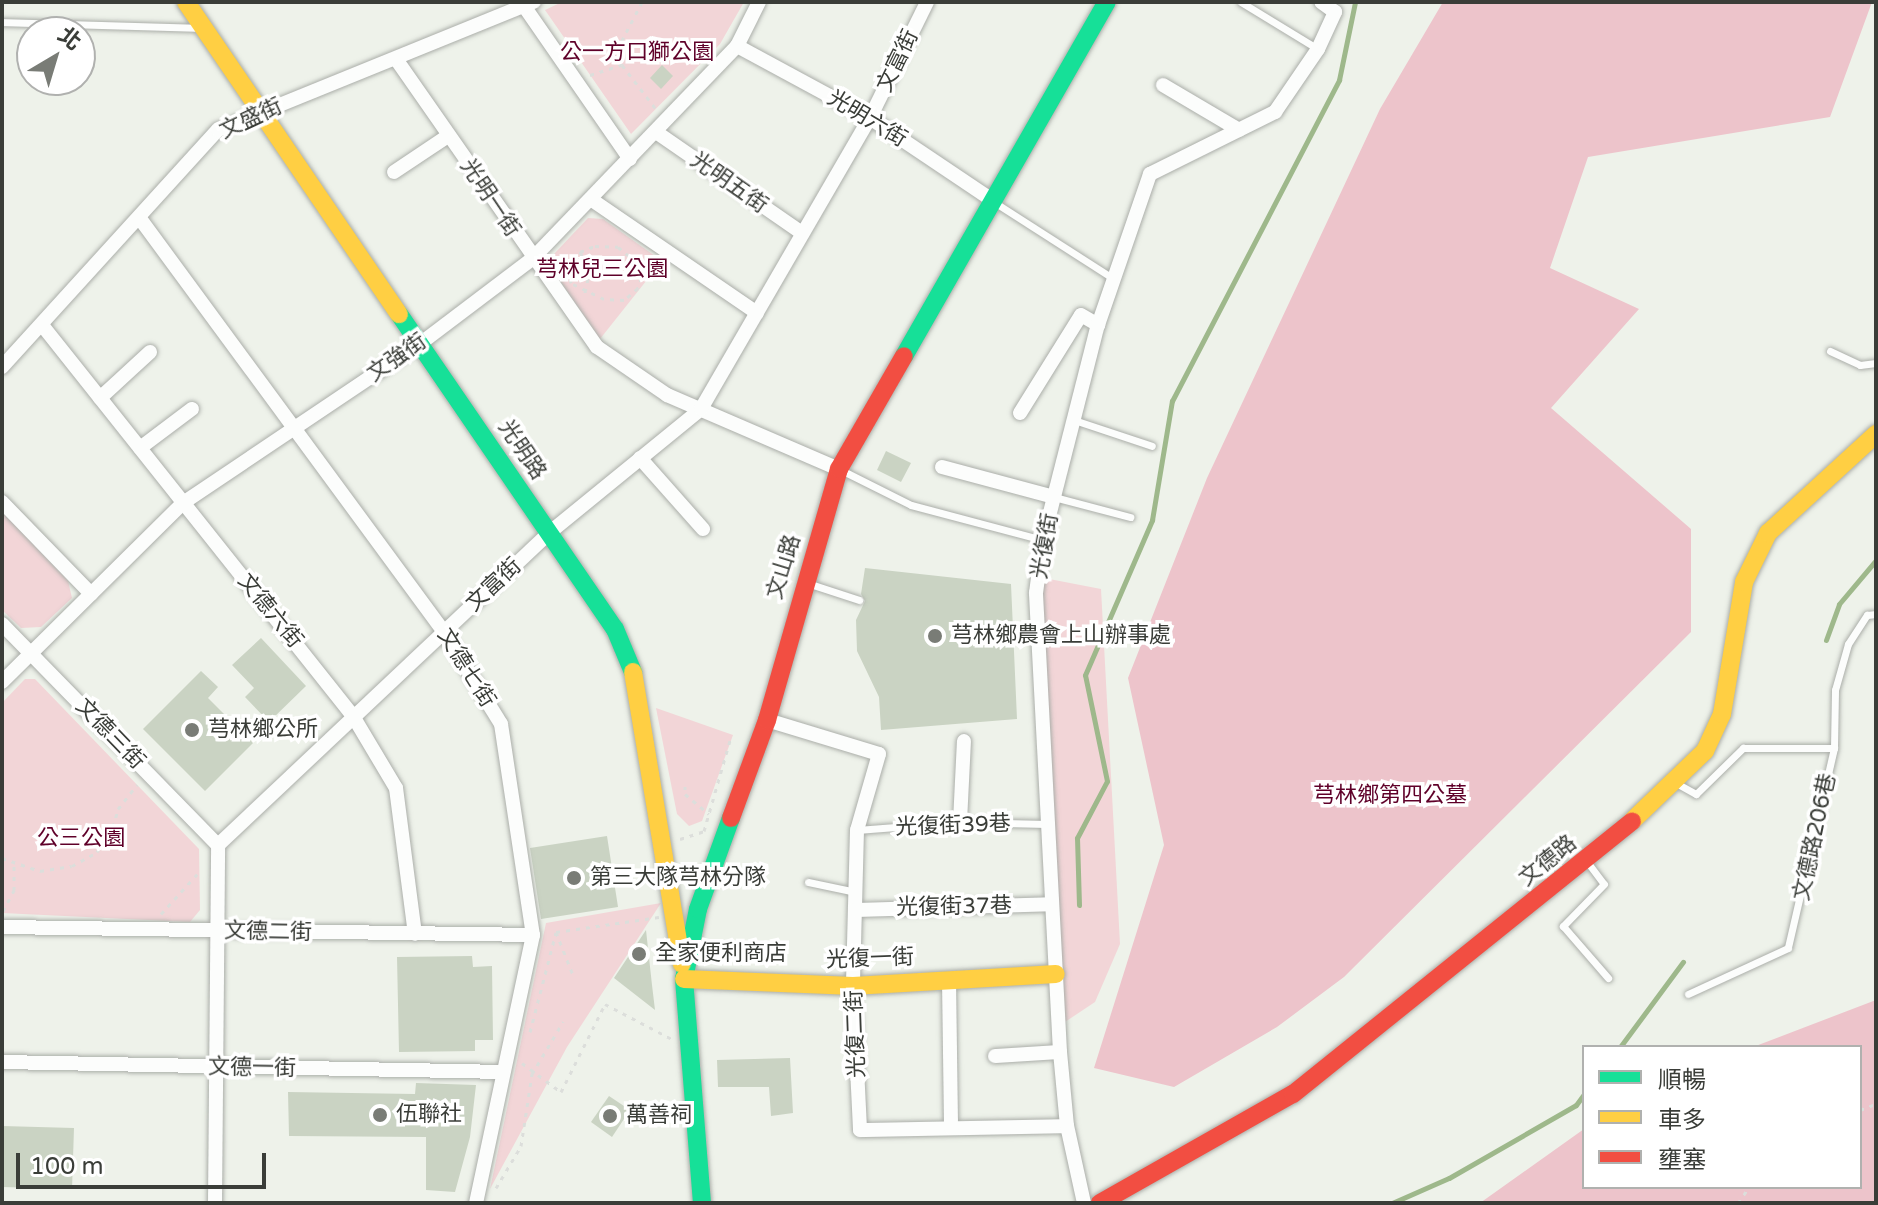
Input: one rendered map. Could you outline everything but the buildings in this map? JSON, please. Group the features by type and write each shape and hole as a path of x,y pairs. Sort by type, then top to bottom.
{"main road":[{"name":"光明路","path":"186,2 259,113 421,343 615,629 637,680 684,979"},
{"name":"文山路","path":"702,1203 684,979 698,909 767,720 839,469 1107,2"},
{"name":"文德路","path":"1100,1203 1293,1094 1587,861 1674,782 1705,751 1722,714 1744,582 1768,533 1876,434"},
{"name":"光復一街","path":"684,979 853,986 1056,974"}],"street":[{"name":"文強街","path":"2,682 183,503 421,343 532,259 737,46 759,2"},
{"name":"文富街","path":"218,845 549,533 701,409 870,118 927,2"},
{"name":"光復街","path":"1084,1203 1067,1126 1060,1052 1036,593 1043,540 1098,325 1150,174 1275,112 1318,49 1335,12 1321,2"},
{"name":"文盛街","path":"2,367 141,220 218,130 529,4"},
{"path":"529,4 575,80 630,159"},
{"name":"光明六街","path":"737,46 870,118 992,200"},
{"name":"光明一街","path":"396,59 532,259 597,347 628,373 701,409 839,469"},
{"path":"1163,85 1239,130"},
{"name":"光明五街","path":"656,132 802,233"},
{"path":"394,172 448,136"},
{"path":"592,200 757,313"},
{"name":"文德七街","path":"141,220 444,632 501,724 533,935 503,1072 483,1200"},
{"path":"1020,413 1081,315 1098,325"},
{"name":"文德六街","path":"42,325 353,716 396,788 415,934"},
{"path":"100,398 150,352"},
{"path":"140,448 192,409"},
{"path":"640,458 703,529"},
{"path":"942,467 1054,497"},
{"path":"2,502 91,594"},
{"name":"文德三街","path":"2,624 218,845"},
{"name":"光復二街","path":"767,720 879,754 857,830 853,986 860,1130 1067,1126"},
{"path":"960,822 964,741"},
{"path":"215,1203 218,845"},
{"name":"光復街37巷","path":"855,910 1052,904"},
{"name":"文德二街","path":"2,927 533,935"},
{"path":"949,980 951,1128"},
{"path":"995,1056 1060,1052"},
{"name":"文德一街","path":"2,1062 503,1072"}],"lane":[{"path":"1241,2 1318,49"},
{"path":"2,22 203,28"},
{"path":"992,200 1114,279"},
{"path":"1830,351 1860,365 1876,363"},
{"path":"1074,420 1152,446"},
{"path":"839,469 911,505 1043,540"},
{"path":"1054,497 1130,517"},
{"path":"805,583 859,600"},
{"path":"1834,748 1835,690 1848,644 1867,615 1876,614"},
{"name":"文德路206巷","path":"1674,782 1696,794 1743,748 1834,748 1788,948 1688,994"},
{"name":"光復街39巷","path":"857,830 960,822 1048,824"},
{"path":"1587,861 1604,884 1563,926 1608,978"},
{"path":"808,882 856,892"}],"path":[{"path":"642,2 620,44 622,65 628,80 668,119"},
{"path":"575,80 622,65"},
{"path":"595,246 618,247 644,268 638,288 624,300 585,293 571,283 568,269 580,252 595,246"},
{"path":"580,252 590,269 585,293"},
{"path":"663,842 695,837 704,831 731,737"},
{"path":"2,858 14,865 40,871 72,866 97,852 113,827 118,809 147,773"},
{"path":"685,786 685,794 709,814"},
{"path":"2,914 14,890 14,865"},
{"path":"153,923 203,868"},
{"path":"556,932 674,915"},
{"path":"556,932 573,975"},
{"path":"529,1034 556,932"},
{"path":"525,1049 521,1064 561,1092 605,1004 690,1048"},
{"path":"483,1200 521,1146 532,1074 563,1022"}],"green space":[{"name":"公一方口獅公園","path":"562,2 744,2 720,44 631,134 545,10"},
{"name":"芎林鄉第四公墓","path":"1443,2 1872,2 1830,117 1588,157 1550,268 1639,309 1551,408 1691,529 1691,632 1344,977 1277,1027 1174,1087 1094,1068 1164,845 1128,678 1207,478 1380,109"},
{"name":"芎林兒三公園","path":"588,218 603,219 662,261 600,339 552,269 554,254"},
{"path":"2,512 68,581 72,598 41,627 21,628 2,610"},
{"path":"1044,578 1101,589 1120,944 1095,1002 1062,1024 1040,600"},
{"name":"公三公園","path":"25,679 35,679 199,849 200,910 190,922 2,913 2,703"},
{"path":"656,708 733,735 702,821 689,826 677,814"},
{"path":"661,903 567,1047 490,1189 546,923"},
{"path":"1876,1000 1876,1203 1480,1203 1582,1130 1582,1189 1862,1189 1862,1045 1758,1045"}],"waterway":[{"path":"1079,905 1077,838 1107,781 1085,675 1152,520 1172,401 1339,80 1355,2"},
{"path":"1826,640 1839,604 1876,560"},
{"path":"1621,1045 1683,962"},
{"path":"1392,1203 1449,1178 1576,1105 1582,1097"}],"traffic: fast":[{"path":"904,356 1107,2"},
{"path":"399,314 615,629 633,672"},
{"path":"702,1203 684,979 698,909 731,818"}],"traffic: slow":[{"path":"186,2 399,314"},
{"path":"1632,821 1705,751 1722,714 1744,582 1768,533 1876,434"},
{"path":"633,672 682,964"},
{"path":"684,979 853,986 1056,974"}],"traffic: jam":[{"path":"731,818 767,720 839,469 904,356"},
{"path":"1100,1203 1293,1094 1632,821"}],"place":[{"name":"芎林鄉農會上山辦事處","path":"935,636"},
{"name":"芎林鄉公所","path":"192,730"},
{"name":"第三大隊芎林分隊","path":"574,878"},
{"name":"全家便利商店","path":"639,954"},
{"name":"伍聯社","path":"380,1115"},
{"name":"萬善祠","path":"610,1116"}]}
